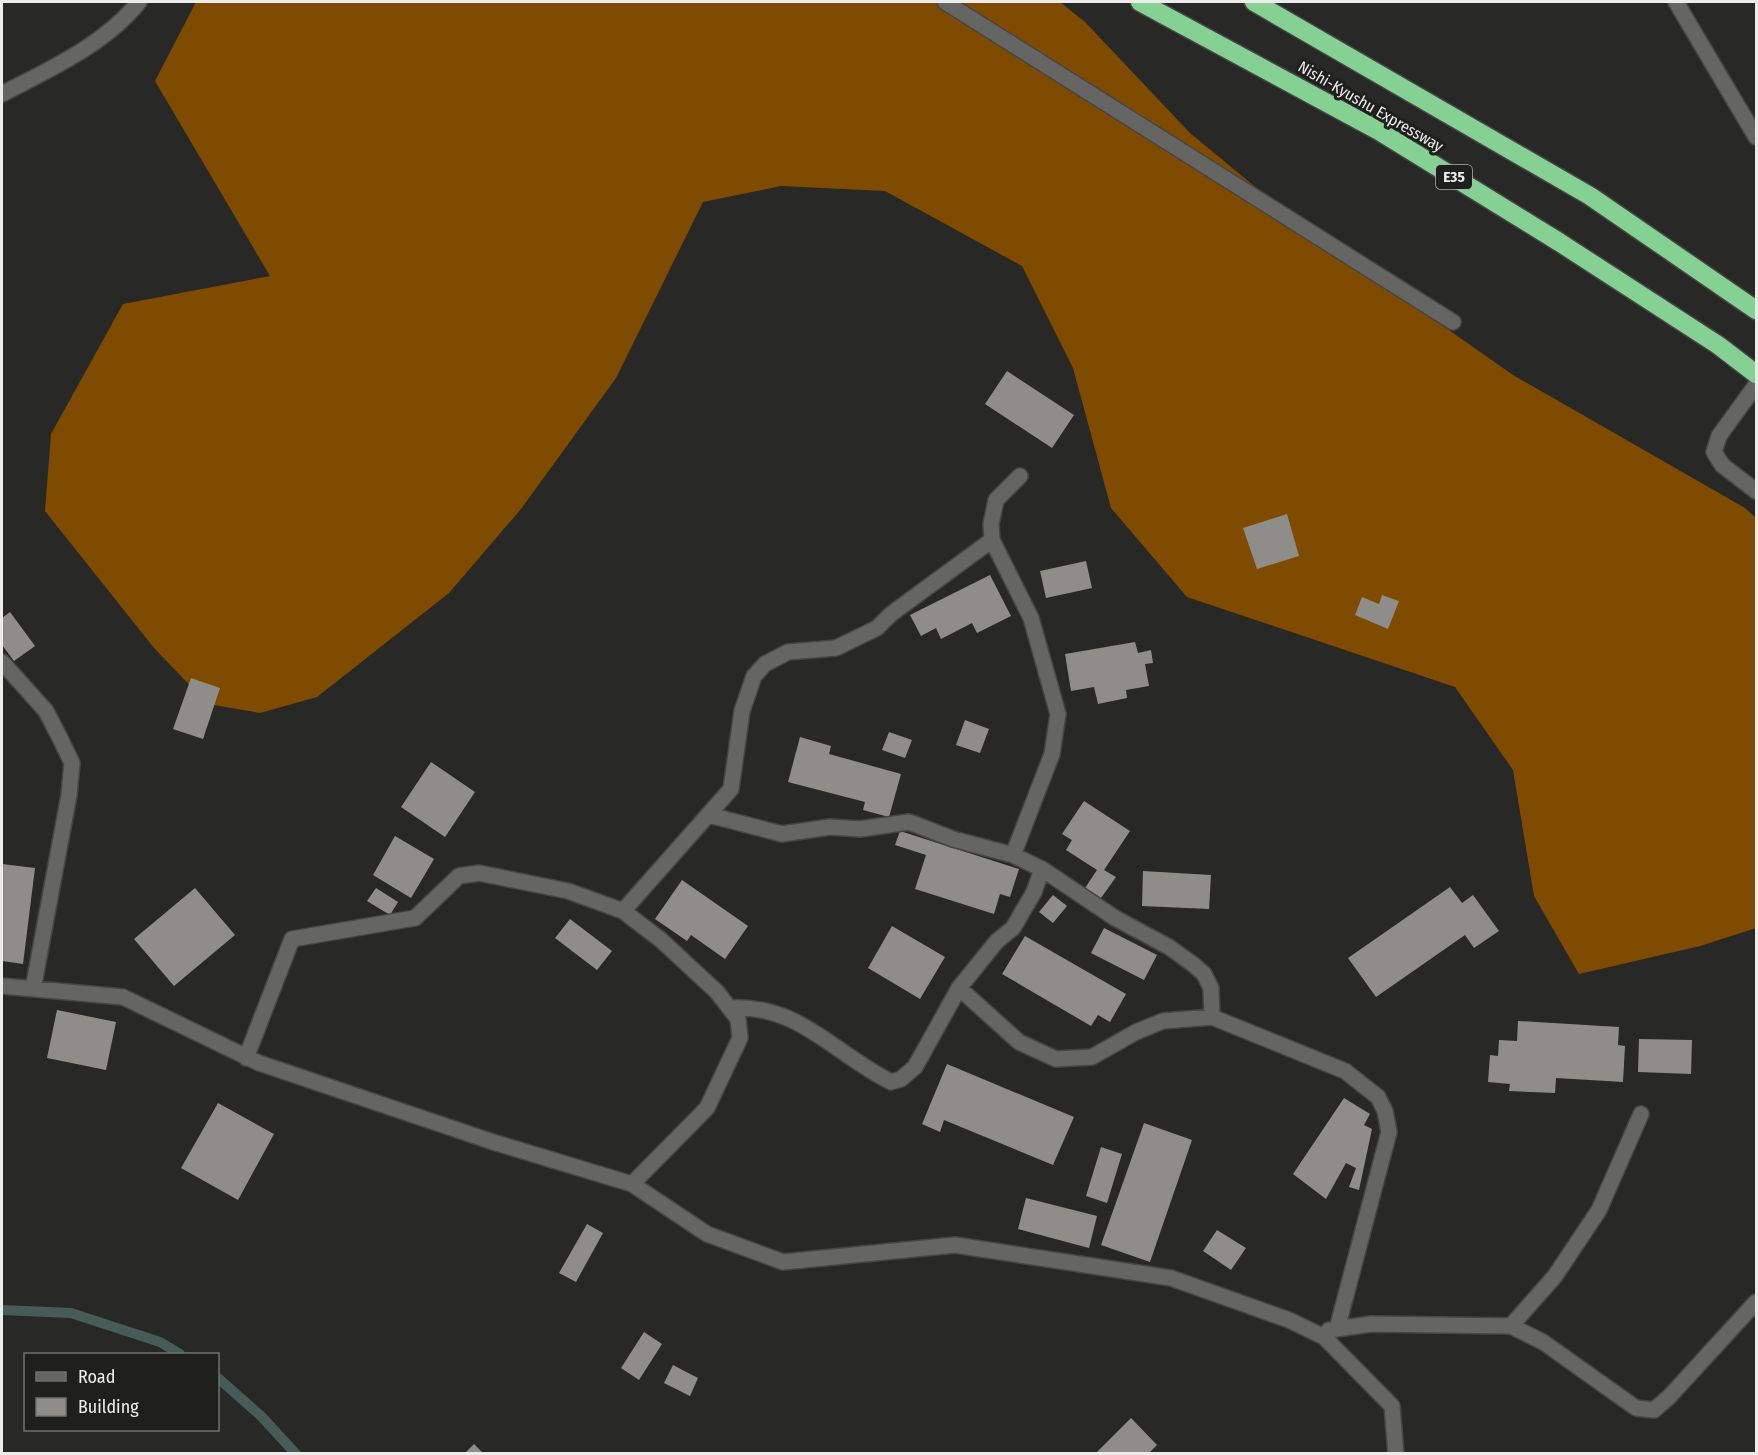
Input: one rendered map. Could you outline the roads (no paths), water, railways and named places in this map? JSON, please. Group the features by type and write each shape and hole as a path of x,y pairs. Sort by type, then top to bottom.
{"highway":[{"path":"1127,2 1178,22"},
{"name":"Nishi-Kyushu Expressway","path":"1140,2 1379,131 1559,242 1718,345 1756,374"},
{"name":"Nishi-Kyushu Expressway","path":"1254,2 1590,196 1756,310"}],"street":[{"path":"2,94 92,45 122,23 139,2"},
{"path":"945,2 1453,322"},
{"path":"1676,2 1756,137"},
{"path":"1756,385 1719,436 1714,452 1722,465 1756,491"},
{"path":"1013,855 1052,754 1058,714 1031,618 992,540 991,524 996,500 1020,476"},
{"path":"623,911 691,832 710,815 732,789 742,711 754,676 765,664 788,652 836,648 877,628 891,614 992,540"},
{"path":"2,662 46,711 72,763 69,795 33,989"},
{"path":"710,815 782,834 830,827 860,829 909,822 953,839 1013,855 1042,869 1114,918 1169,947 1194,965 1204,974 1210,988 1212,1017"},
{"path":"730,1008 755,1007 779,1013 809,1028 866,1069 891,1082 901,1079 915,1067 959,988 997,941 1013,928 1034,892 1042,869"},
{"path":"246,1058 292,939 416,918 459,876 478,873 568,891 623,911 661,940 717,992 738,1019 740,1038 707,1108 632,1184"},
{"path":"2,986 123,997 246,1058 493,1142 632,1184 707,1234 783,1262 955,1245 1171,1278 1289,1320 1324,1337 1392,1406 1396,1454"},
{"path":"959,988 1019,1042 1056,1059 1092,1057 1136,1032 1163,1021 1212,1017 1345,1071 1378,1097 1386,1111 1389,1132 1385,1156 1337,1329"},
{"path":"1511,1326 1542,1293 1599,1210 1641,1114"},
{"path":"1315,1333 1371,1324 1511,1326 1543,1342 1636,1408 1653,1410 1669,1397 1756,1302"}],"waterway":[{"path":"2,1310 71,1313 160,1342 178,1353"},
{"path":"219,1379 261,1416 296,1454"}]}
